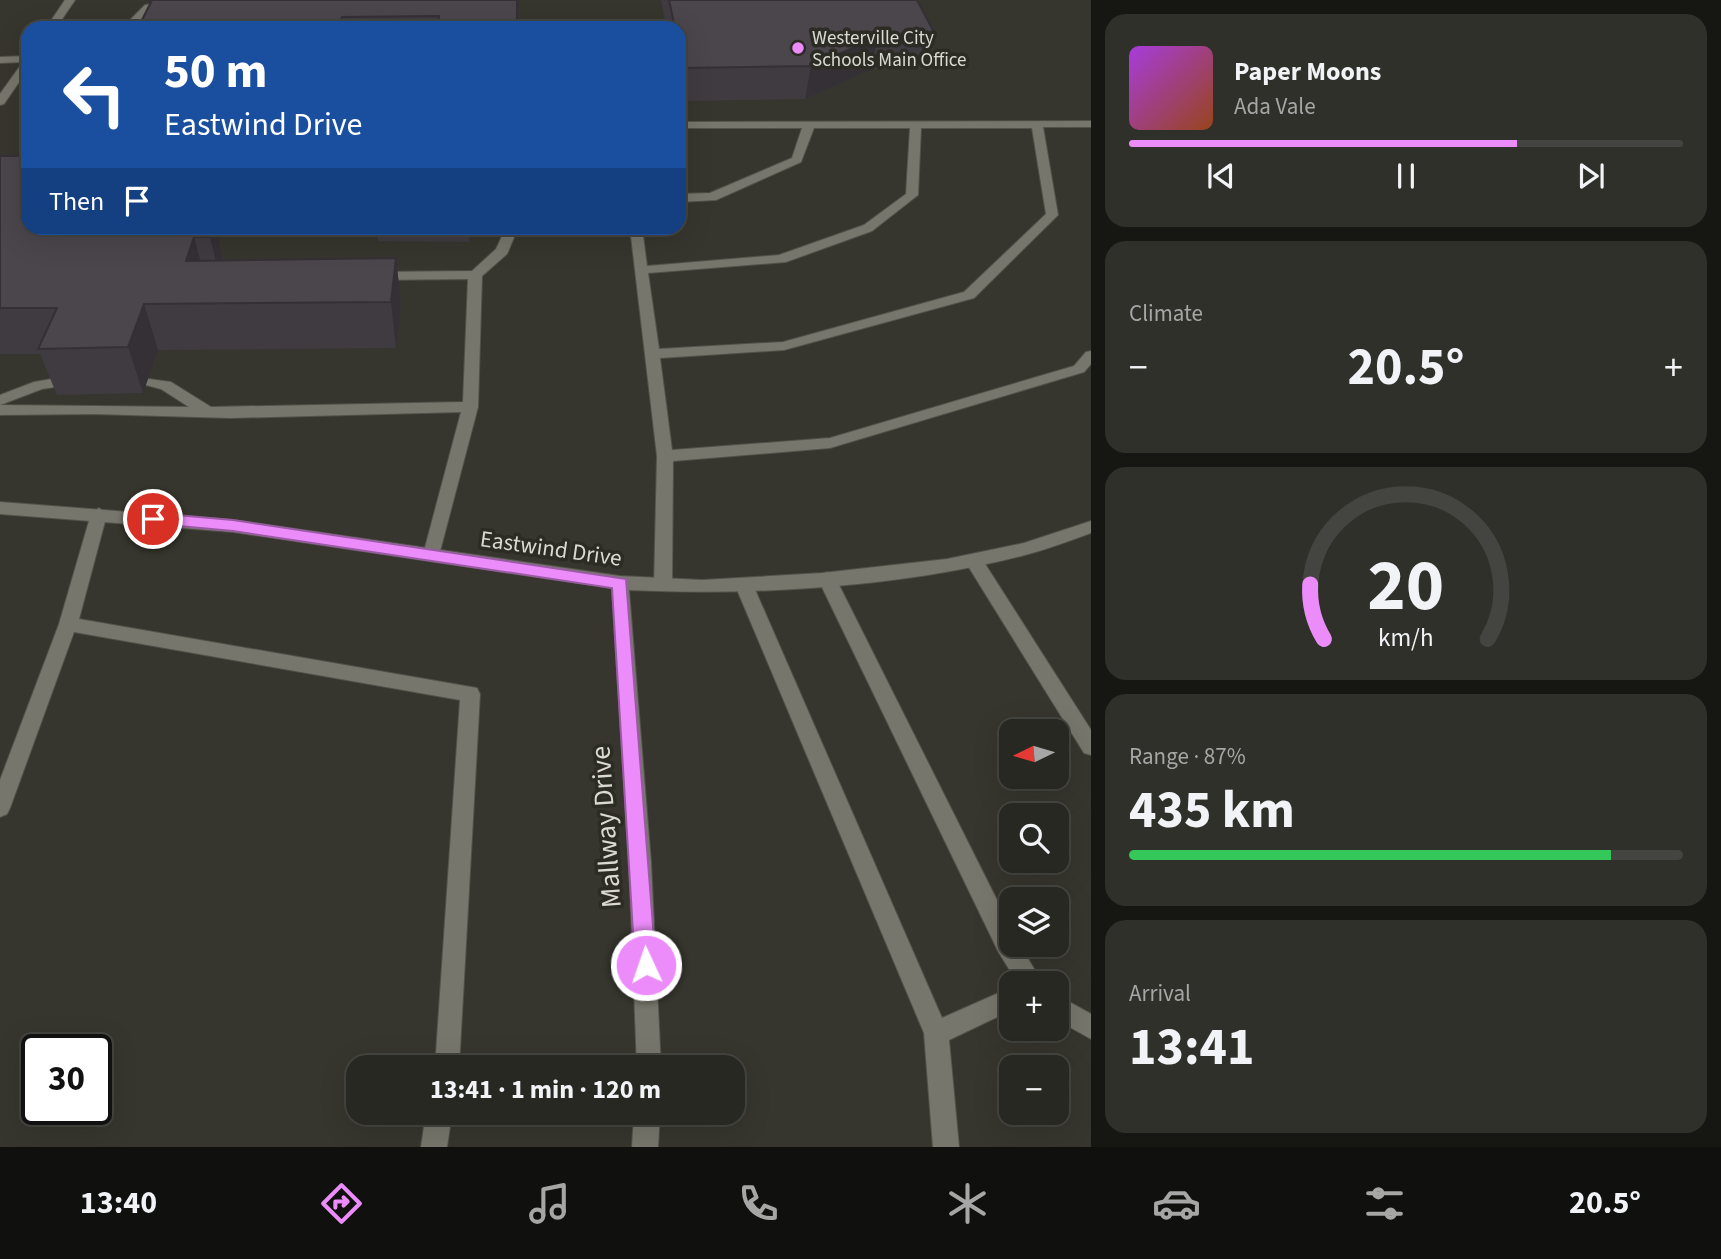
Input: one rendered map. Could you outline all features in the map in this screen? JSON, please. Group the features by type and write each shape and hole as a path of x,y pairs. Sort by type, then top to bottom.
{"street":[{"path":"56,21 70,0"},
{"path":"134,21 148,7 188,3"},
{"path":"0,60 21,61"},
{"path":"0,103 21,72"},
{"path":"686,125 1091,124"},
{"path":"686,198 712,197 797,160 809,125"},
{"path":"642,270 782,259 868,229 912,195 916,125"},
{"path":"651,354 784,346 969,295 1052,215 1037,125"},
{"path":"364,276 475,275 502,251 509,235"},
{"path":"637,235 664,456 663,586"},
{"path":"432,555 470,407 475,275"},
{"path":"664,456 830,443 1079,369 1091,355"},
{"path":"147,381 166,385 207,412"},
{"path":"0,400 39,386 63,382"},
{"path":"0,410 207,412 470,407"},
{"name":"Eastwind Drive","path":"0,508 233,526 620,583 663,586 744,585 827,579 974,561 1025,549 1091,527"},
{"path":"0,808 68,624 99,514"},
{"path":"974,561 1091,747"},
{"path":"827,579 1006,943 1024,971"},
{"name":"Mallway Drive","path":"620,583 640,862 648,1055"},
{"path":"744,585 936,1033 946,1147"},
{"path":"68,624 470,694 448,1055"},
{"path":"936,1033 999,1004"},
{"path":"1069,1014 1091,1027"},
{"path":"434,1147 437,1125"},
{"path":"645,1147 646,1125"}],"building":[{"path":"152,0 517,0 517,21 439,21 439,16 342,17 341,21 142,21"},
{"name":"Westerville City Schools Main Office","path":"669,0 917,0 936,36 878,37 811,66 686,68 686,21 674,21"},
{"path":"0,156 21,156 21,235 211,235 194,237 186,261 396,258 391,302 144,304 128,347 38,349 57,308 0,308"}],"place":[{"name":"Westerville City Schools Main Office","path":"798,48"}],"route":[{"path":"153,519 233,526 620,583 646,965"}]}
